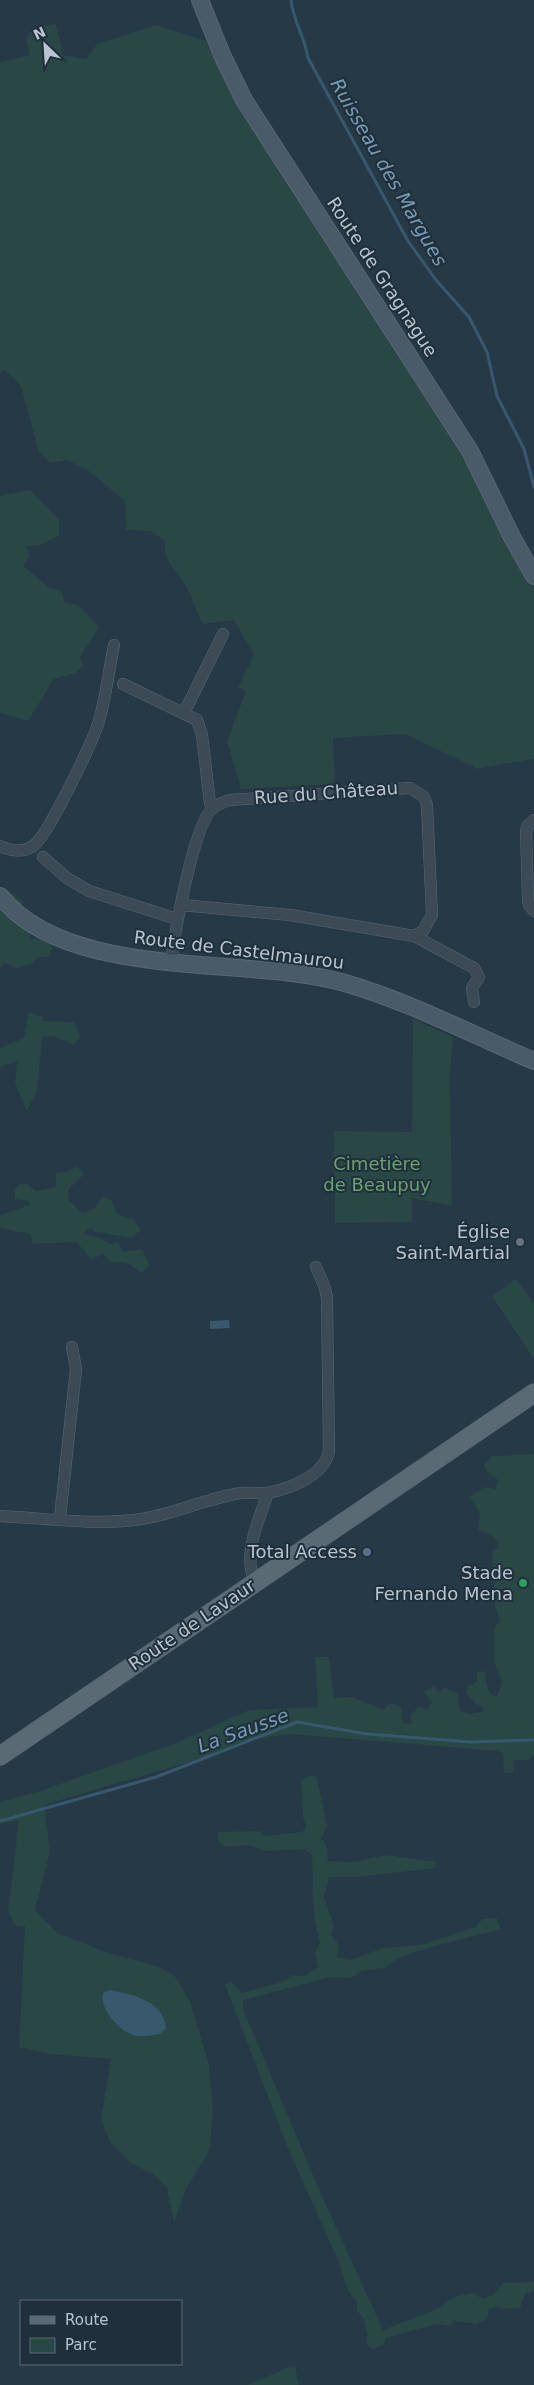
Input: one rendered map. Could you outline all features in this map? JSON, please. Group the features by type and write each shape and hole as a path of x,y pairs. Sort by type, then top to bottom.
{"main road":[{"name":"Route de Lavaur","path":"0,1756 534,1394"}],"street":[{"name":"Route de Gragnague","path":"200,0 223,57 244,100 470,451 512,537 534,576"},
{"path":"184,712 223,634"},
{"path":"0,846 20,850 33,846 41,840 57,812 99,722 114,645"},
{"path":"123,684 184,712 197,720 202,735 210,803 213,807 200,830 177,919 171,962"},
{"name":"Rue du Château","path":"213,807 230,800 410,788 418,792 424,797 426,805 432,915 423,931 414,936"},
{"path":"534,820 528,825 526,831 528,900 529,905 534,910"},
{"path":"43,857 66,878 89,891 177,919"},
{"name":"Route de Castelmaurou","path":"0,896 25,921 54,936 118,955 285,974 343,983 410,1006 534,1061"},
{"path":"181,905 290,915 414,936 474,968 479,977 472,988 474,1002"},
{"path":"0,1516 106,1522 140,1519 241,1493 268,1493 294,1484 320,1470 328,1458 327,1298 316,1267"},
{"path":"60,1518 76,1369 72,1347"},
{"path":"255,1583 250,1568 253,1535 268,1493"}],"green space":[{"path":"56,24 63,55 86,59 97,44 156,25 210,42 292,191 338,257 461,448 522,573 534,588 534,759 475,769 405,734 333,738 335,784 241,789 227,741 246,691 238,687 254,655 234,620 202,624 189,591 166,557 164,540 150,531 126,530 125,501 89,471 67,460 51,463 39,453 21,386 5,370 0,372 0,62 30,55 26,39 33,27"},
{"path":"30,490 59,520 59,536 39,545 26,546 30,556 23,566 50,588 61,591 64,602 78,605 99,627 80,657 83,664 76,673 54,679 28,721 0,713 0,497"},
{"path":"6,889 24,902 13,915 32,930 30,941 39,937 55,942 49,956 36,958 31,964 16,968 6,963 0,967 0,894"},
{"path":"29,1012 42,1017 43,1021 74,1022 80,1036 74,1045 54,1036 42,1037 37,1091 27,1111 15,1083 17,1061 0,1067 0,1048 24,1038"},
{"name":"Cimetière de Beaupuy","path":"413,1019 453,1037 450,1075 452,1206 412,1198 412,1222 335,1223 334,1131 412,1132"},
{"path":"77,1166 84,1174 68,1190 69,1201 82,1213 94,1209 102,1197 112,1201 117,1214 133,1219 141,1230 131,1238 96,1232 90,1228 83,1234 100,1238 110,1244 118,1242 123,1252 142,1249 150,1266 141,1272 125,1262 111,1262 103,1254 91,1260 77,1242 33,1244 30,1234 0,1228 0,1215 30,1205 28,1201 15,1199 15,1189 20,1184 27,1184 36,1191 56,1187 56,1173 69,1171"},
{"path":"516,1279 534,1303 534,1359 492,1296"},
{"path":"534,1454 534,1755 528,1760 514,1760 513,1773 504,1773 503,1753 497,1751 290,1734 254,1739 202,1758 44,1805 50,1852 35,1910 57,1933 109,1953 157,1966 174,1975 190,2001 209,2065 213,2108 210,2149 186,2189 174,2223 167,2188 154,2175 131,2163 110,2142 101,2119 111,2059 49,2054 19,2047 25,1926 16,1926 8,1911 19,1820 0,1824 0,1802 40,1791 176,1743 249,1710 318,1707 315,1657 329,1657 334,1698 352,1697 384,1710 389,1703 401,1706 403,1723 412,1724 410,1717 419,1706 427,1710 432,1702 424,1692 434,1686 438,1692 445,1688 458,1694 460,1711 469,1714 482,1712 484,1707 476,1704 466,1693 468,1686 477,1682 477,1672 485,1671 488,1689 497,1697 502,1682 494,1662 494,1629 500,1620 495,1606 492,1552 499,1548 495,1538 478,1529 480,1513 469,1497 484,1487 496,1489 498,1480 486,1471 484,1465 492,1456"},
{"path":"310,1775 317,1777 327,1827 321,1838 326,1845 328,1861 354,1862 386,1855 435,1862 436,1868 357,1877 329,1877 324,1897 334,1926 331,1935 339,1945 337,1957 350,1960 383,1948 421,1945 475,1927 483,1919 497,1918 500,1929 421,1950 393,1962 385,1968 362,1971 351,1978 331,1977 243,2000 243,2009 321,2194 383,2330 434,2310 457,2296 472,2293 483,2299 494,2294 503,2283 534,2282 534,2291 525,2294 520,2308 502,2309 497,2306 489,2309 487,2319 476,2324 454,2321 449,2326 437,2324 386,2338 384,2345 372,2349 366,2344 367,2335 364,2319 357,2311 357,2302 348,2291 338,2260 289,2151 225,1985 230,1981 242,1993 282,1982 292,1975 303,1976 318,1968 315,1952 320,1943 314,1916 312,1855 305,1849 265,1851 249,1845 227,1847 218,1842 218,1832 261,1831 265,1836 302,1832 306,1827 303,1817 301,1780"},
{"path":"295,2366 299,2385 247,2385 289,2367"}],"water":[{"path":"229,1320 230,1328 210,1329 210,1321"},
{"path":"110,1990 146,2000 159,2011 164,2019 166,2028 160,2034 142,2036 130,2034 124,2030 107,2013 104,2006 103,1993"}],"waterway":[{"name":"Ruisseau des Margues","path":"291,0 308,58 408,241 436,280 469,317 487,352 497,396 524,449 534,487"},
{"name":"La Sausse","path":"0,1821 156,1777 297,1722 367,1734 471,1742 534,1740"}],"place":[{"name":"Église Saint-Martial","path":"520,1242"},
{"name":"Total Access","path":"367,1552"},
{"name":"Stade Fernando Mena","path":"523,1583"}]}
